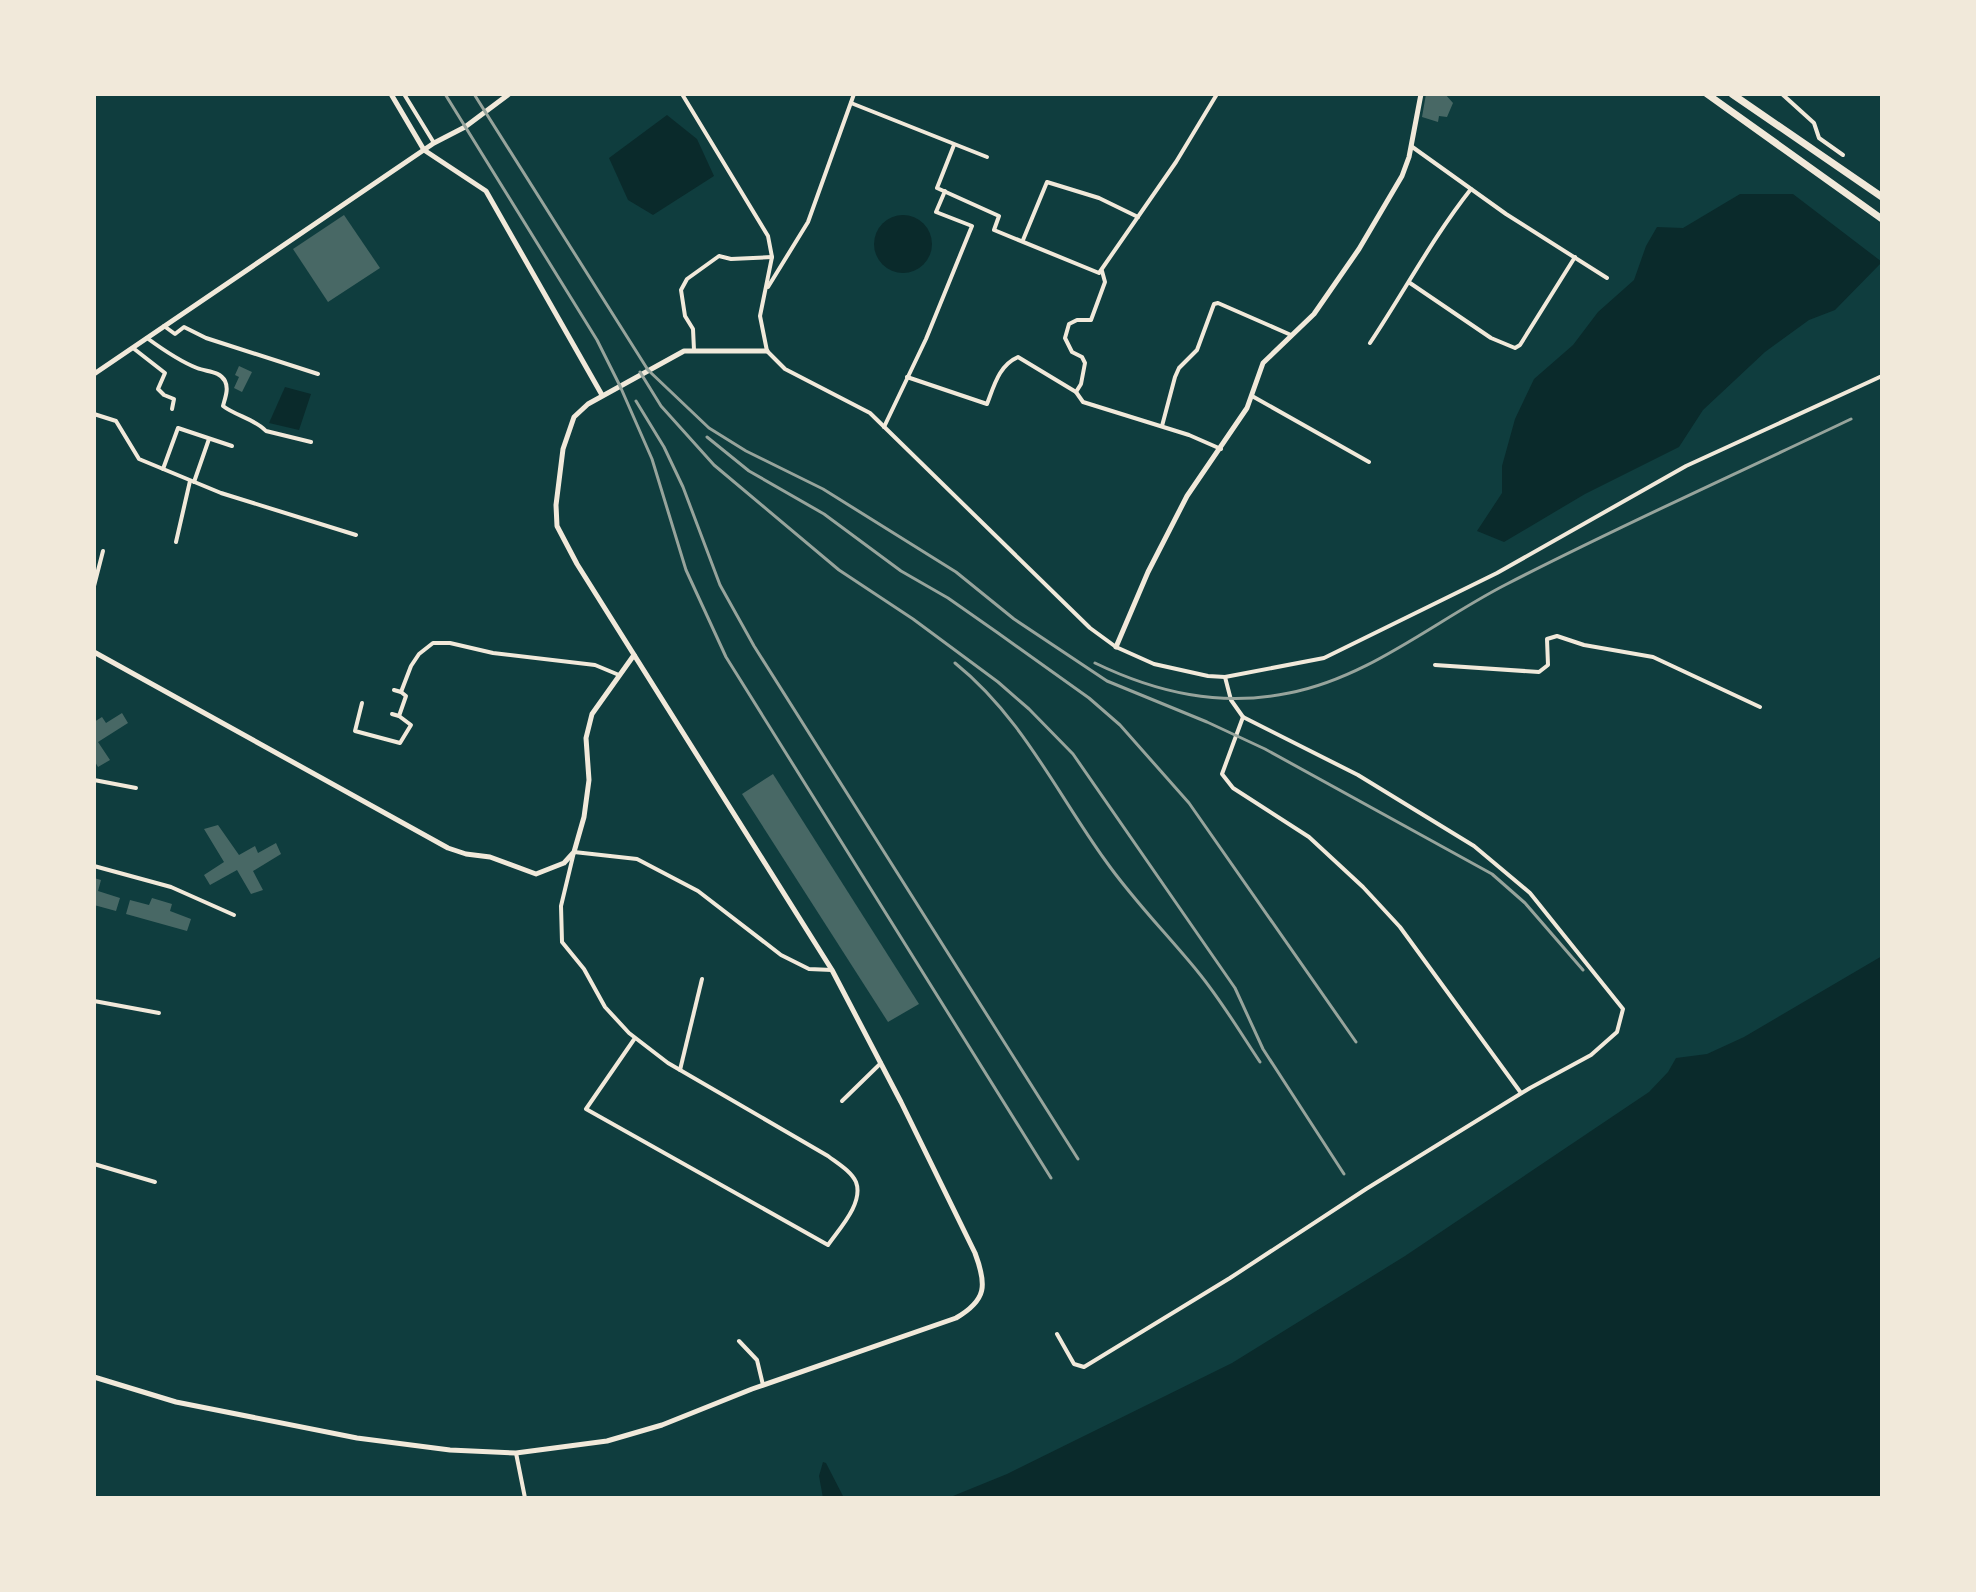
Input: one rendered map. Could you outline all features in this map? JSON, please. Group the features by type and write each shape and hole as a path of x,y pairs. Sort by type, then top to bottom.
{"highway":[{"path":"1707,94 1882,219"},
{"path":"1732,94 1882,197"}],"street":[{"path":"391,94 424,150 486,191 602,395"},
{"path":"404,94 434,143"},
{"path":"94,374 434,143 465,127 509,94"},
{"path":"682,94 768,236 772,257 760,316 767,351 785,369 870,413 1090,628 1116,647 1154,664 1225,677 1324,658 1497,573 1686,466 1882,376"},
{"path":"767,289 808,222 854,94"},
{"path":"954,145 937,188 999,216 994,230 1093,272 1102,271 1176,162 1217,94"},
{"path":"1116,647 1148,572 1187,496 1221,449 1252,396 1263,363 1314,314 1359,249 1402,176 1421,94"},
{"path":"1782,94 1814,123 1819,138 1843,155"},
{"path":"851,103 987,157"},
{"path":"1411,146 1506,214 1607,278"},
{"path":"1023,240 1047,182 1099,198 1139,217"},
{"path":"1370,343 1446,221 1471,189"},
{"path":"884,427 972,226 936,212 945,191"},
{"path":"694,350 693,329 685,316 681,290 687,279 719,256 731,259 772,257"},
{"path":"1410,283 1491,338 1515,348 1520,345 1576,257"},
{"path":"1076,392 1081,384 1085,363 1082,357 1072,352 1065,338 1069,324 1077,320 1091,320 1105,282 1102,271"},
{"path":"1162,427 1175,377 1179,368 1197,350 1214,304 1233,307 1293,336"},
{"path":"164,326 175,334 184,327 206,338 318,374"},
{"path":"147,338 185,363 224,379 227,393 223,406 228,410 262,426 266,431 311,442"},
{"path":"133,348 165,373 158,389 174,399 172,409"},
{"path":"94,1377 176,1402 357,1438 450,1450 516,1453 607,1441 662,1425 763,1385 956,1318 976,1307 982,1294 983,1274 975,1253 832,970 577,564 557,526 556,505 563,449 574,417 602,395 684,351 767,351"},
{"path":"907,377 987,404 1000,373 1008,361 1018,357 1076,392 1083,402 1204,440 1221,449"},
{"path":"1252,396 1369,462"},
{"path":"94,414 116,421 139,459 221,493 356,535"},
{"path":"163,469 178,428 232,446"},
{"path":"176,542 192,481 209,438"},
{"path":"94,586 103,551"},
{"path":"1435,665 1539,672 1548,665 1547,639 1557,636 1584,645 1653,657 1760,707"},
{"path":"401,692 411,666 419,654 433,643 595,665 619,675"},
{"path":"94,652 448,848 490,857 536,874 564,863 574,852"},
{"path":"634,655 592,714 586,738 589,780 584,817 561,906 562,942 584,969 605,1007 635,1038 680,1070 828,1156 849,1173 857,1184 856,1197 850,1213 828,1245 586,1109 635,1038"},
{"path":"1057,1334 1074,1364 1084,1367 1521,1093 1591,1055 1617,1032 1623,1009 1530,893 1474,846 1358,775 1243,717 1231,700 1225,677"},
{"path":"394,690 406,696 399,716"},
{"path":"362,703 355,731 400,743 411,725 392,714"},
{"path":"1243,717 1222,774 1233,788 1309,837 1363,887 1400,927 1521,1093"},
{"path":"94,780 136,788"},
{"path":"574,852 637,859 657,868 698,891 781,955 809,969 832,970"},
{"path":"94,866 171,887 234,915"},
{"path":"680,1070 702,979"},
{"path":"94,1001 159,1013"},
{"path":"842,1101 881,1063"},
{"path":"94,1164 155,1182"},
{"path":"739,1341 757,1360 763,1385"},
{"path":"516,1453 525,1498"}],"water":[{"path":"667,115 697,139 714,176 653,215 628,200 609,158"},
{"path":"1740,194 1793,194 1882,262 1835,310 1809,320 1765,352 1703,410 1679,447 1585,494 1504,542 1477,531 1502,493 1502,466 1515,419 1534,379 1573,345 1598,312 1634,280 1646,246 1657,227 1683,228"},
{"path":"903,215 923,224 932,244 923,264 903,273 883,264 874,244 883,224"},
{"path":"285,387 311,394 299,430 269,423"},
{"path":"1882,956 1882,1498 948,1498 1007,1474 1232,1363 1405,1256 1649,1092 1668,1072 1676,1058 1707,1054 1744,1037"},
{"path":"823,1462 844,1498 823,1498 819,1476"}],"building":[{"path":"1426,94 1445,94 1453,103 1447,117 1439,116 1438,122 1422,117"},
{"path":"344,215 380,268 328,302 293,249"},
{"path":"239,366 252,372 242,392 234,388 239,377 235,375"},
{"path":"122,713 128,723 98,742 110,760 98,767 94,760 94,722 102,717 106,723"},
{"path":"773,774 919,1004 888,1022 742,794"},
{"path":"218,825 239,855 255,846 258,853 276,843 281,854 253,871 263,890 251,894 237,870 210,885 204,875 224,862 204,829"},
{"path":"94,878 101,880 98,891 120,898 116,911 94,905"},
{"path":"152,898 172,904 170,911 191,919 187,931 126,914 130,900 149,905"}],"railway":[{"path":"445,94 597,340 620,386 652,459 686,570 726,657 1051,1178"},
{"path":"474,94 648,370 709,428 746,451 823,489 956,572 1014,619 1107,681 1265,749 1492,874 1525,903 1583,970"},
{"path":"640,372 661,406 714,465 839,570 913,619 998,682 1073,754 1235,988 1263,1049 1344,1174"},
{"path":"636,401 664,447 683,487 720,585 754,646 1078,1159"},
{"path":"1095,663 1165,689 1214,698 1263,697 1318,686 1374,662 1479,599 1548,563 1851,419"},
{"path":"707,437 749,471 824,514 901,571 948,598 1089,698 1120,725 1189,803 1356,1042"},
{"path":"955,663 979,684 1019,731 1105,860 1206,983 1260,1062"}]}
